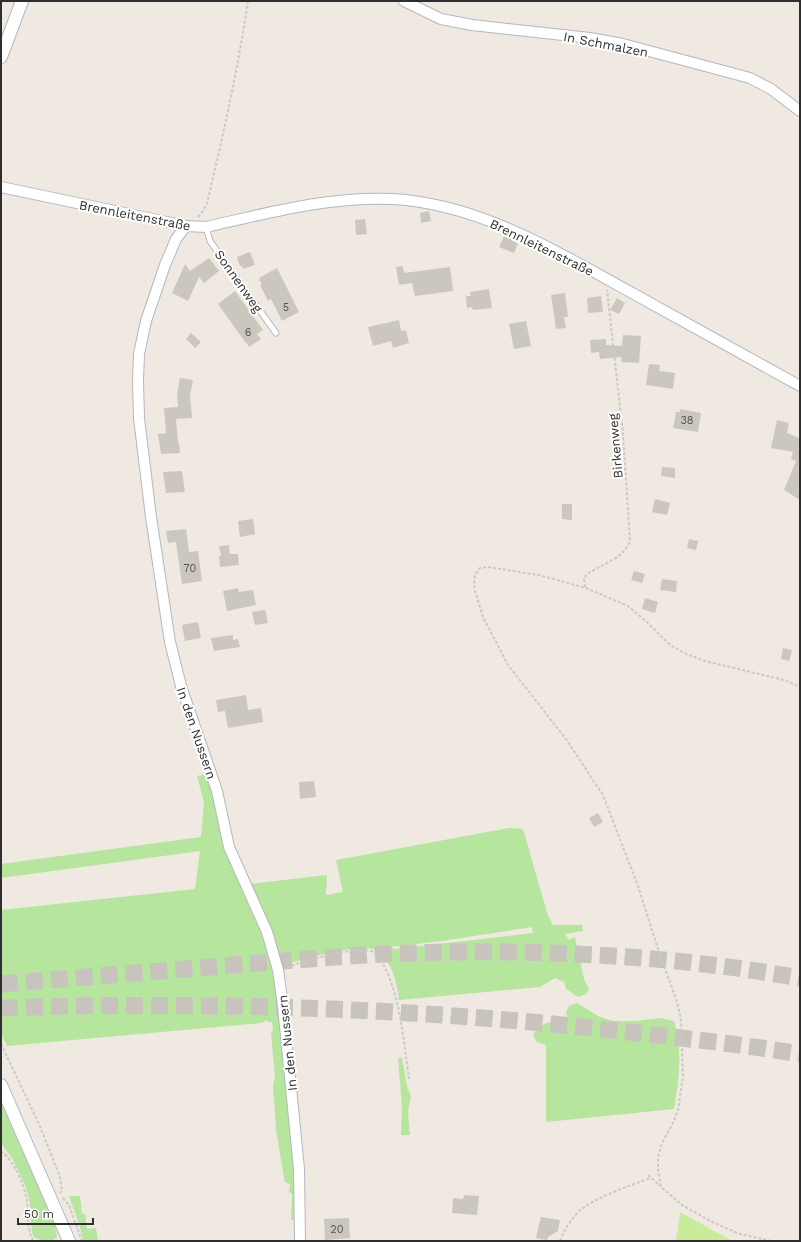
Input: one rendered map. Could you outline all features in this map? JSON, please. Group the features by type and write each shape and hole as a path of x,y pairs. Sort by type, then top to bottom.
{"street":[{"path":"1,57 22,1"},
{"name":"In Schmalzen","path":"404,1 441,19 472,25 590,38 623,44 750,78 771,89 800,111"},
{"name":"Brennleitenstraße","path":"1,187 186,226 206,227 316,203 367,199 409,201 465,213 507,228 553,250 800,386"},
{"name":"In den Nussern","path":"186,226 176,239 157,286 146,321 139,354 138,398 151,518 170,642 181,686 217,791 229,847 267,932 278,970 299,1169 300,1241"},
{"path":"1,1085 69,1241"}],"lane":[{"name":"Sonnenweg","path":"206,227 210,241 276,333"}],"path":[{"path":"186,226 200,215 207,203 231,100 248,1"},
{"name":"Birkenweg","path":"586,588 584,580 586,575 614,559 627,547 630,541 625,446 606,287 608,279"},
{"path":"661,1187 658,1170 658,1157 662,1143 678,1110 683,1076 681,1019 676,997 657,946 638,886 603,795 566,739 508,665 483,617 474,584 477,570 488,567 539,575 586,588 628,606 646,620 669,644 684,653 705,661 784,680 800,687"},
{"path":"278,970 299,963 337,954 363,950 374,952 383,964 394,992 401,1023 409,1079"},
{"path":"1,1044 39,1124 60,1177 62,1190 60,1194 69,1205 82,1241"},
{"path":"1,1151 9,1158 26,1193 28,1227 33,1241"},
{"path":"648,1175 682,1205 712,1222 740,1234 771,1241"},
{"path":"560,1241 568,1226 582,1209 609,1194 651,1178"}],"green space":[{"path":"206,774 215,798 222,842 255,913 269,952 278,991 295,1153 296,1220 291,1220 292,1194 289,1192 290,1184 285,1182 284,1178 276,1129 273,1086 275,1077 271,1032 273,1030 272,1022 268,1022 267,1020 261,1023 7,1046 1,1033 1,910 195,889 200,851 1,878 1,864 201,837 204,802 197,776"},
{"path":"509,828 523,829 547,913 553,925 582,925 583,931 565,934 569,940 575,937 584,979 589,990 586,994 578,997 566,989 564,982 555,978 540,987 399,1000 397,987 390,966 382,955 370,948 348,949 285,963 280,959 249,884 327,875 326,895 343,892 336,860","holes":["532,927 533,933 394,949 389,947 442,941"]},
{"path":"577,1003 598,1016 613,1021 635,1021 660,1018 674,1021 677,1032 679,1054 679,1076 674,1109 546,1122 546,1045 537,1042 533,1035 539,1026 553,1021 568,1019 566,1012 569,1006"},
{"path":"398,1057 402,1058 407,1086 411,1096 408,1112 410,1135 401,1135 402,1107"},
{"path":"1,1103 55,1225 57,1237 53,1240 42,1241 34,1237 32,1233 30,1203 26,1187 13,1160 1,1143"},
{"path":"69,1196 80,1196 82,1214 85,1214 87,1229 96,1228 98,1241 83,1241 80,1227"},
{"path":"680,1212 732,1241 676,1241"}],"building":[{"path":"429,211 431,221 421,223 420,213"},
{"path":"365,219 367,234 356,235 355,220"},
{"path":"504,236 518,243 514,253 499,247"},
{"path":"250,252 255,265 243,269 242,266 240,266 237,257"},
{"path":"209,258 219,271 204,283 199,277 188,301 172,293 185,264 190,271"},
{"path":"403,266 404,273 450,267 453,291 415,296 412,283 399,285 396,267"},
{"path":"277,268 299,312 282,321 271,299 268,301 260,285 262,285 259,278"},
{"path":"489,289 492,308 473,310 472,307 467,308 466,296 471,296 470,292"},
{"path":"235,291 263,330 257,334 261,339 249,347 218,304"},
{"path":"565,293 568,317 564,317 566,328 556,329 551,295"},
{"path":"601,296 603,312 588,313 587,298"},
{"path":"617,298 625,303 619,314 610,310"},
{"path":"399,320 401,331 406,330 409,343 393,348 391,341 373,346 368,327"},
{"path":"526,321 531,346 514,349 509,324"},
{"path":"191,333 201,342 195,348 186,339"},
{"path":"623,335 641,336 639,363 621,362 622,357 600,359 599,352 591,353 590,340 606,339 606,345 622,346"},
{"path":"649,364 660,365 659,371 675,373 673,389 646,385"},
{"path":"180,378 193,380 190,395 192,418 176,419 180,453 161,454 158,434 166,433 164,408 178,407 177,394"},
{"path":"680,409 701,413 698,432 673,428 676,412 680,412"},
{"path":"777,420 789,423 787,433 799,438 800,436 800,500 784,490 796,461 791,459 793,452 771,448"},
{"path":"662,467 675,468 675,478 661,476"},
{"path":"182,471 185,492 166,493 163,472"},
{"path":"655,499 670,503 667,515 652,512"},
{"path":"562,504 572,504 572,520 562,519"},
{"path":"253,519 255,534 240,537 238,521"},
{"path":"186,529 189,552 198,551 202,581 182,584 176,542 168,543 166,531"},
{"path":"689,539 698,541 696,550 687,548"},
{"path":"229,545 230,554 238,554 239,565 220,567 219,556 221,556 219,546"},
{"path":"634,571 645,574 642,583 631,580"},
{"path":"662,579 677,581 676,592 660,590"},
{"path":"238,588 239,592 253,590 256,605 227,611 223,591"},
{"path":"645,598 658,602 655,613 642,609"},
{"path":"265,610 268,623 255,625 252,612"},
{"path":"198,622 201,638 185,641 182,625"},
{"path":"233,635 233,640 238,639 240,647 214,651 211,638"},
{"path":"783,648 792,650 789,661 781,659"},
{"path":"246,695 248,710 261,708 263,722 228,728 225,711 218,712 216,700"},
{"path":"314,781 316,797 300,799 299,782"},
{"path":"598,813 603,822 594,827 589,818"},
{"path":"464,1195 479,1196 477,1215 452,1213 453,1198 463,1199"},
{"path":"541,1217 560,1220 558,1231 548,1237 547,1240 536,1238"},
{"path":"349,1218 350,1238 325,1240 324,1219"}],"tunnel":[{"path":"1,984 346,956 456,952 604,955 703,964 800,978"},
{"path":"1,1008 156,1005 311,1008 388,1012 543,1023 732,1044 800,1054"}]}
